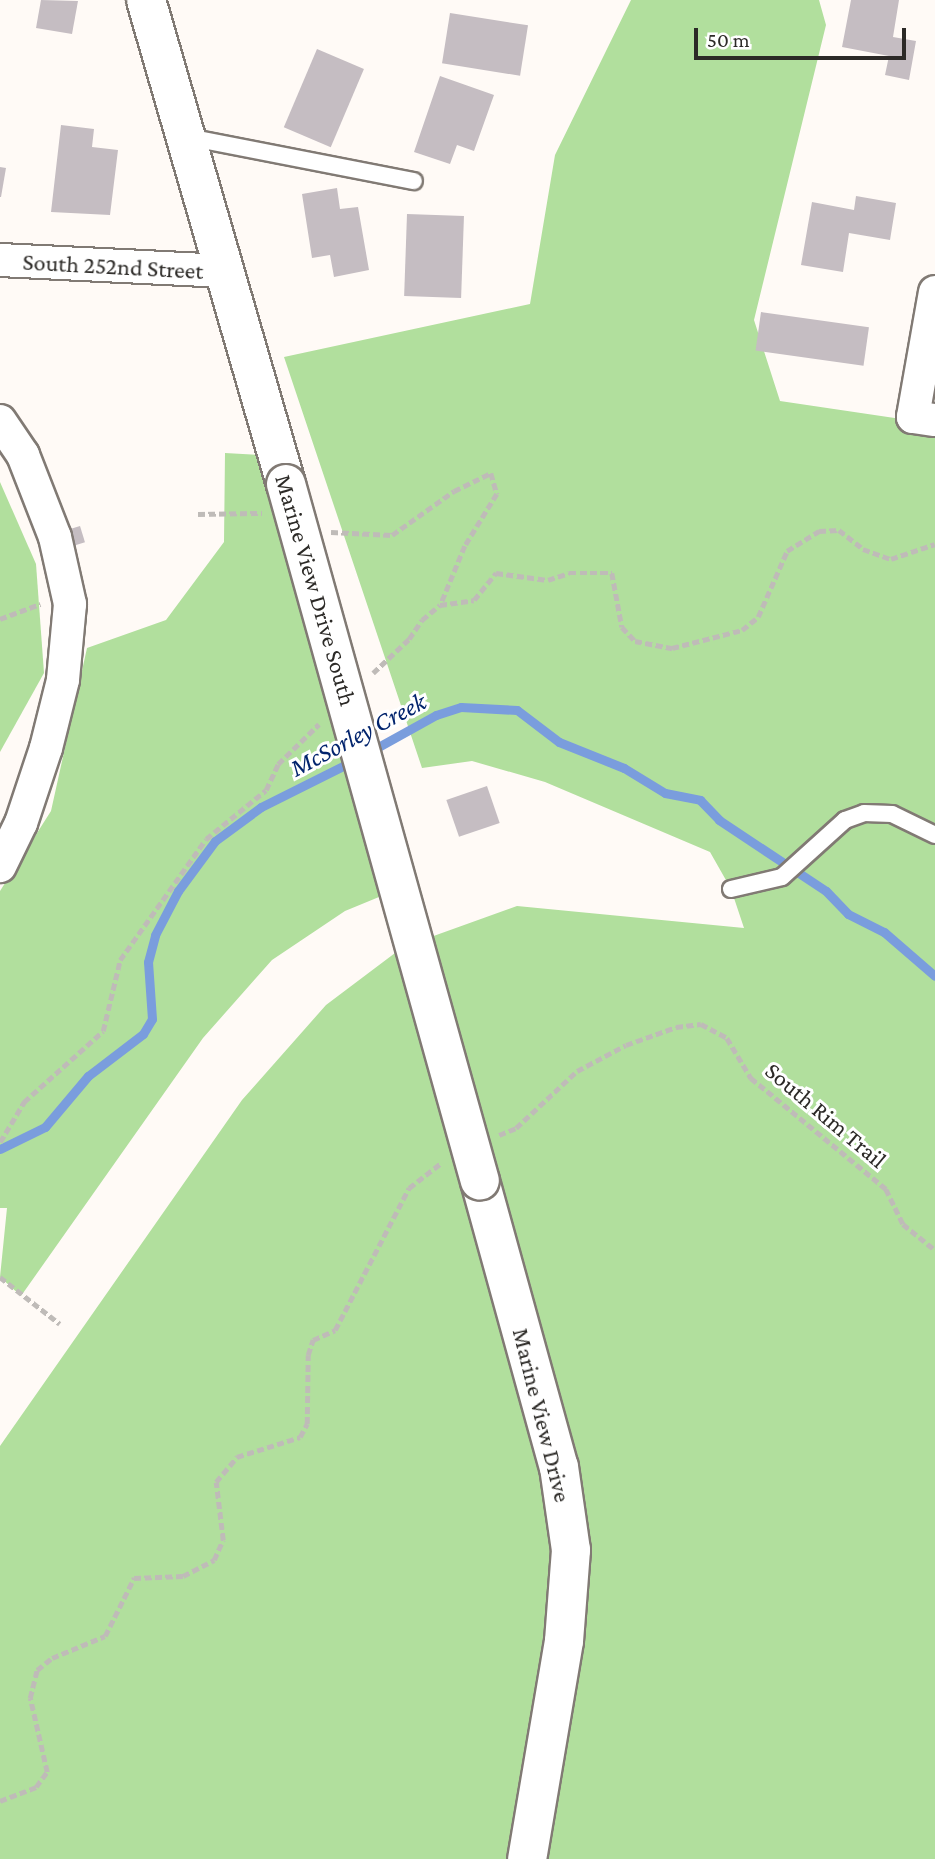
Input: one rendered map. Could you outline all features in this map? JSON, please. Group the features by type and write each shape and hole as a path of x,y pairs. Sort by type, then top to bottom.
{"main road":[{"name":"Marine View Drive South","path":"146,0 227,271 280,500 480,1181"},
{"name":"Marine View Drive","path":"480,1181 559,1467 571,1550 564,1641 527,1859"}],"street":[{"name":"South 252nd Street","path":"0,260 227,271"},
{"path":"924,419 935,292"},
{"path":"0,421 23,455 68,583 69,632 46,748 21,823 0,866"}],"lane":[{"path":"187,137 414,181"},
{"path":"731,889 782,877 845,820 864,813 892,814 935,835"}],"path":[{"path":"318,532 392,535 454,491 491,473 497,494 465,546 440,605 422,620 409,639 378,669"},
{"path":"198,514 280,500"},
{"path":"440,605 474,600 496,573 525,580 548,580 569,573 612,573 622,627 635,641 672,648 742,630 758,617 786,551 819,531 839,530 863,549 891,559 935,544"},
{"path":"0,619 52,600 68,583"},
{"path":"0,1142 24,1102 103,1031 120,960 206,839 266,790 278,764 309,738"},
{"name":"South Rim Trail","path":"494,1137 516,1128 577,1071 626,1045 676,1027 701,1024 727,1038 751,1078 886,1189 903,1224 935,1250"},
{"path":"0,1801 36,1787 47,1772 30,1698 37,1670 52,1658 105,1636 134,1578 183,1576 214,1560 223,1540 216,1482 237,1457 300,1437 307,1424 308,1355 313,1340 335,1330 408,1188 451,1155"},
{"path":"0,1278 60,1324"}],"green space":[{"path":"631,0 819,0 826,25 754,320 780,401 935,424 935,1859 0,1859 0,1446 242,1100 326,1005 403,947 517,906 744,928 731,889 710,852 545,782 472,761 422,768 284,357 530,304 555,155"},
{"path":"225,453 263,455 396,890 345,911 272,960 203,1038 21,1296 0,1277 7,1208 0,1208 0,891 51,811 87,648 166,620 224,542"},
{"path":"0,482 36,564 44,673 0,752"}],"building":[{"path":"41,0 78,1 72,34 36,28"},
{"path":"851,0 899,0 893,37 916,41 909,80 885,75 889,56 842,47"},
{"path":"450,13 528,25 520,76 442,63"},
{"path":"317,49 364,69 331,147 284,127"},
{"path":"440,76 494,95 474,151 457,145 450,164 414,152"},
{"path":"61,125 94,129 92,147 118,150 110,215 51,212"},
{"path":"0,167 6,168 1,197 0,197"},
{"path":"337,188 340,209 358,207 369,270 334,277 330,255 312,258 302,194"},
{"path":"856,196 896,203 890,240 849,233 843,272 801,265 812,202 854,210"},
{"path":"407,214 464,216 461,298 404,296"},
{"path":"761,312 869,327 864,366 756,351"},
{"path":"80,526 85,542 70,547 65,531"},
{"path":"487,786 500,823 459,837 446,800"}],"waterway":[{"name":"McSorley Creek","path":"371,751 436,715 461,707 517,710 559,742 624,768 665,793 700,800 719,820 826,891 848,914 884,932 935,976"},
{"name":"McSorley Creek","path":"0,1149 45,1127 88,1076 143,1034 152,1019 148,962 155,935 178,891 215,841 261,807 353,761"}]}
